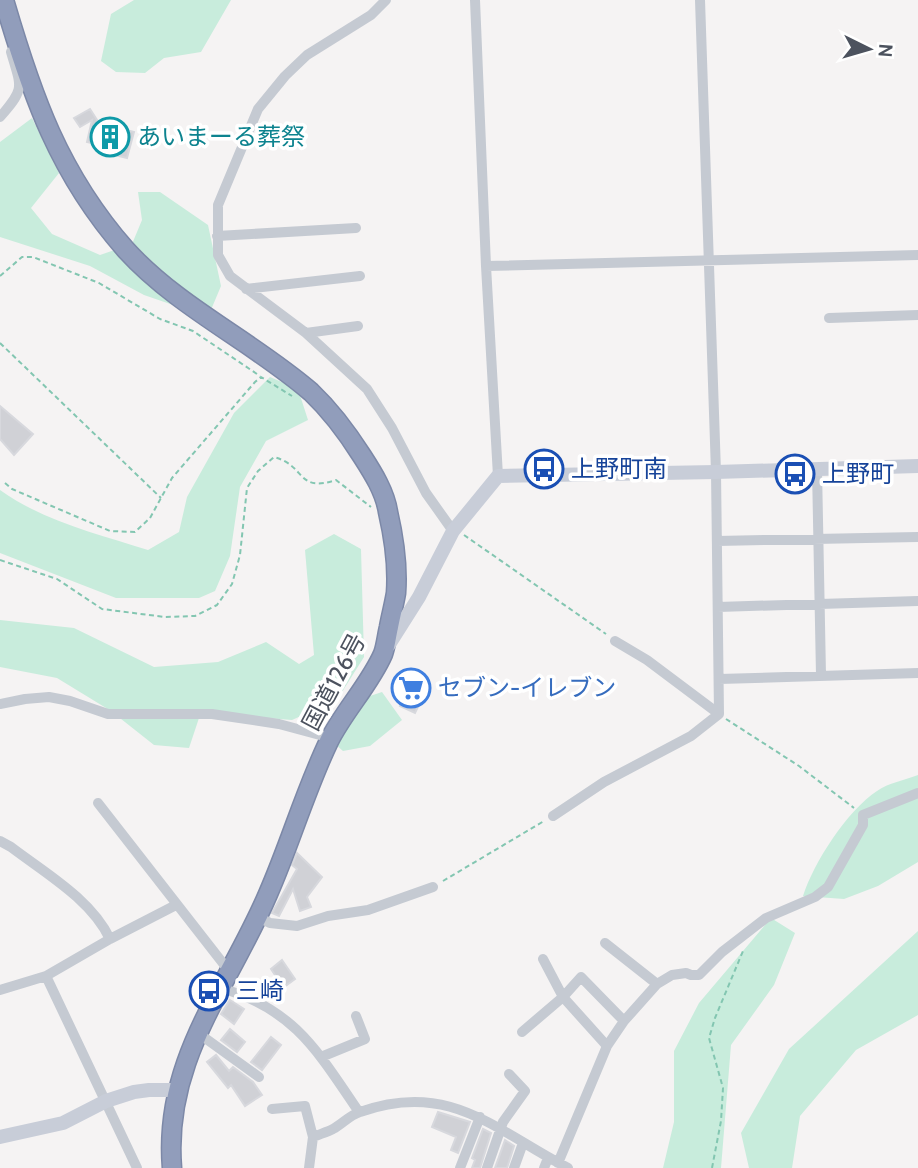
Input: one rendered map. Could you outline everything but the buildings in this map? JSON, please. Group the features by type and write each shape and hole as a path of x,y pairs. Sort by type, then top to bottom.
{"highway":[{"name":"国道126号","path":"4,0 38,107 58,151 84,197 128,251 183,302 258,352 312,394 352,440 376,478 388,508 396,559 396,595 383,653 331,738 258,916 198,1033 177,1090 172,1123 172,1168"}],"street":[{"path":"386,0 370,15 307,55 258,108 218,205 218,255 230,276 306,333 367,389 392,428 426,493 453,531"},
{"path":"383,653 419,597 453,531 498,475 475,0"},
{"path":"700,0 716,472 719,714"},
{"path":"0,117 17,98 21,85 11,51 18,48"},
{"path":"217,236 356,228"},
{"path":"486,266 918,254"},
{"path":"246,289 360,276"},
{"path":"829,318 918,315"},
{"path":"306,333 358,326"},
{"path":"498,475 918,466"},
{"path":"817,469 821,675"},
{"path":"717,541 918,537"},
{"path":"718,607 918,601"},
{"path":"615,640 647,660 719,714"},
{"path":"719,679 918,673"},
{"path":"0,704 49,697 108,714 212,714 279,724 331,738"},
{"path":"553,816 604,782 691,736 719,714"},
{"path":"313,1137 333,1129 359,1112 410,1101 448,1105 502,1129 555,1164 607,1046 624,1021 657,985 672,975 699,975 722,952 766,918 815,897 828,887 863,825 863,815 918,793"},
{"path":"98,803 229,971"},
{"path":"0,841 79,900 103,924 110,939"},
{"path":"258,916 270,923 297,926 328,916 368,910 433,887"},
{"path":"0,990 46,976 176,905"},
{"path":"605,943 657,985"},
{"path":"543,959 563,997 607,1046"},
{"path":"46,976 137,1168"},
{"path":"522,1032 563,997 581,977 624,1021"},
{"path":"220,988 248,996 306,1038 359,1112"},
{"path":"321,1057 365,1039 356,1016"},
{"path":"198,1033 259,1077"},
{"path":"487,1168 503,1122 525,1091 509,1074"},
{"path":"0,1137 63,1123 106,1101 149,1090 177,1090"},
{"path":"272,1110 305,1106 313,1137 309,1168"},
{"path":"460,1168 480,1117"},
{"path":"514,1168 523,1143"}],"path":[{"path":"0,276 22,257 33,257 99,283 160,319 192,331 297,399 312,394"},
{"path":"0,343 161,498"},
{"path":"5,482 12,489 110,531 135,532 150,518 172,478 261,377"},
{"path":"0,561 57,579 102,609 165,617 195,615 216,605 232,584 240,555 247,488 258,471 274,457 286,461 308,482 320,485 337,480 377,511 388,508"},
{"path":"453,531 468,537 615,640"},
{"path":"719,714 799,766 863,815"},
{"path":"433,887 553,816"},
{"path":"712,1168 723,1088 709,1038 749,930"}],"green space":[{"path":"134,0 231,0 201,52 164,58 145,73 116,72 101,61 111,14"},
{"path":"32,118 59,173 31,208 52,234 100,255 132,244 142,220 138,192 160,192 208,225 221,286 208,317 144,295 90,266 0,237 0,142"},
{"path":"270,377 298,389 308,420 266,441 240,487 230,556 215,591 199,598 116,598 0,553 0,490 53,518 148,550 179,532 187,497 234,413"},
{"path":"334,534 361,549 364,657 337,700 292,720 200,715 189,748 154,745 111,711 57,678 0,667 0,620 74,628 154,667 218,662 266,642 299,664 314,655 305,550"},
{"path":"382,692 402,720 370,746 343,751 335,744 364,698"},
{"path":"918,775 918,862 878,886 844,899 803,896 823,853 854,811 881,788"},
{"path":"771,918 795,933 774,985 731,1045 721,1168 663,1168 674,1122 674,1051 699,1003"},
{"path":"918,931 918,1015 856,1050 800,1116 792,1168 749,1168 741,1133 789,1049"}],"place":[{"name":"あいまーる葬祭","path":"110,137"},
{"name":"上野町南","path":"544,469"},
{"name":"上野町","path":"795,474"},
{"name":"セブン-イレブン","path":"411,688"},
{"name":"三崎","path":"209,991"}]}
